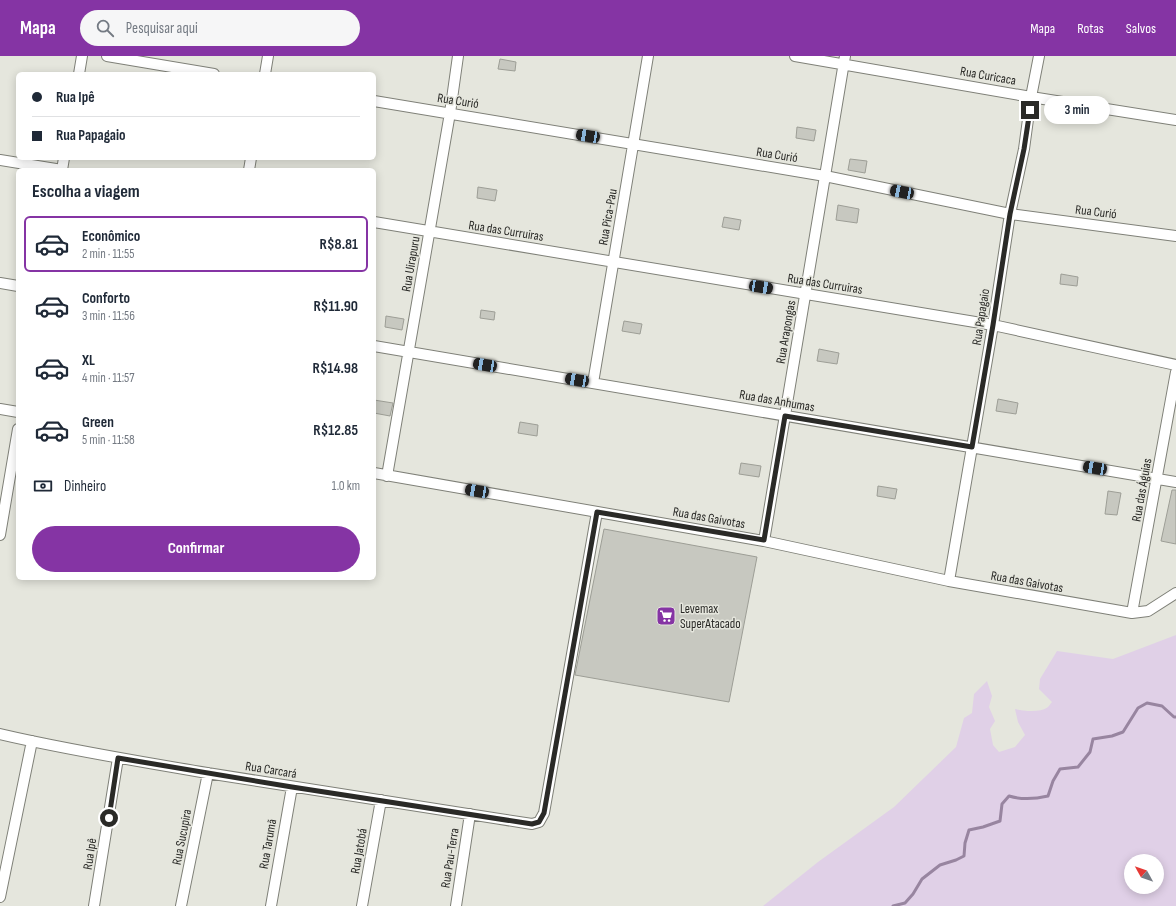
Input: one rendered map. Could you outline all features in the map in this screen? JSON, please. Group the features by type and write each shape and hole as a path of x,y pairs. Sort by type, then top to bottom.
{"street":[{"path":"79,72 82,56"},
{"path":"107,56 202,72"},
{"path":"265,72 268,56"},
{"name":"Rua Uirapuru","path":"387,476 450,113 458,56"},
{"name":"Rua Pica-Pau","path":"593,383 648,56"},
{"name":"Rua Curicaca","path":"795,56 844,60 1031,97 1176,120"},
{"name":"Rua Papagaio","path":"949,581 993,325 1010,214 1024,149 1031,97 1039,56"},
{"name":"Rua Arapongas","path":"764,540 844,60"},
{"name":"Rua Curió","path":"376,101 825,176 1010,214 1176,236"},
{"path":"0,160 50,168"},
{"name":"Rua das Curruiras","path":"376,222 993,325 1176,365"},
{"path":"0,283 16,286"},
{"name":"Rua das Anhumas","path":"376,346 1176,482"},
{"name":"Rua das Águias","path":"1132,613 1176,372"},
{"path":"0,409 16,412"},
{"path":"0,535 16,441"},
{"name":"Rua das Gaivotas","path":"376,473 764,540 949,581 1132,613"},
{"name":"Rua Carcará","path":"0,734 118,758 292,787 532,824 539,822 544,813 597,512"},
{"path":"1132,613 1148,611 1176,593"},
{"path":"0,897 32,741"},
{"name":"Rua Ipê","path":"94,906 118,758"},
{"name":"Rua Sucupira","path":"181,906 208,773"},
{"name":"Rua Tarumã","path":"271,906 292,787"},
{"name":"Rua Jatobá","path":"362,906 381,800"},
{"name":"Rua Pau-Terra","path":"456,906 470,814"}],"shaded area":[{"path":"1176,635 1176,906 763,906 818,862 894,807 956,747 964,718 972,713 974,694 987,681 992,696 989,707 995,721 990,729 993,745 999,752 1015,747 1025,735 1018,722 1015,709 1036,711 1045,709 1052,702 1039,689 1040,679 1057,651 1113,659"}],"building":[{"path":"500,59 516,62 515,71 498,69"},
{"path":"797,127 816,130 814,141 796,138"},
{"path":"850,159 867,161 865,173 848,170"},
{"path":"478,187 497,190 495,201 477,198"},
{"path":"838,205 859,209 857,223 836,220"},
{"path":"724,217 741,220 739,230 722,227"},
{"path":"1061,274 1078,277 1077,286 1060,284"},
{"path":"481,310 495,312 494,320 480,318"},
{"path":"386,316 404,319 402,330 385,327"},
{"path":"624,321 642,324 640,334 622,331"},
{"path":"819,349 839,353 837,364 817,361"},
{"path":"998,399 1018,403 1016,414 996,411"},
{"path":"376,400 393,403 390,416 376,413"},
{"path":"520,422 538,425 537,436 518,433"},
{"path":"741,463 761,466 759,477 739,474"},
{"path":"878,486 897,489 895,499 877,496"},
{"path":"1172,490 1176,490 1176,544 1161,541"},
{"path":"1108,491 1121,493 1117,515 1105,514"},
{"name":"Levemax SuperAtacado","path":"604,529 757,557 729,702 575,675"}],"waterway":[{"path":"893,906 905,903 913,894 922,879 940,865 964,856 965,843 969,830 1000,821 1002,804 1009,796 1028,799 1048,796 1053,781 1060,769 1078,767 1090,752 1093,739 1112,736 1123,732 1138,708 1147,703 1162,706 1174,717 1176,717"}],"place":[{"name":"Levemax SuperAtacado","path":"666,616"}],"route":[{"path":"109,818 118,758 292,787 532,824 539,822 544,813 597,512 764,540 785,416 972,447 1010,214 1024,149 1030,110"}]}
